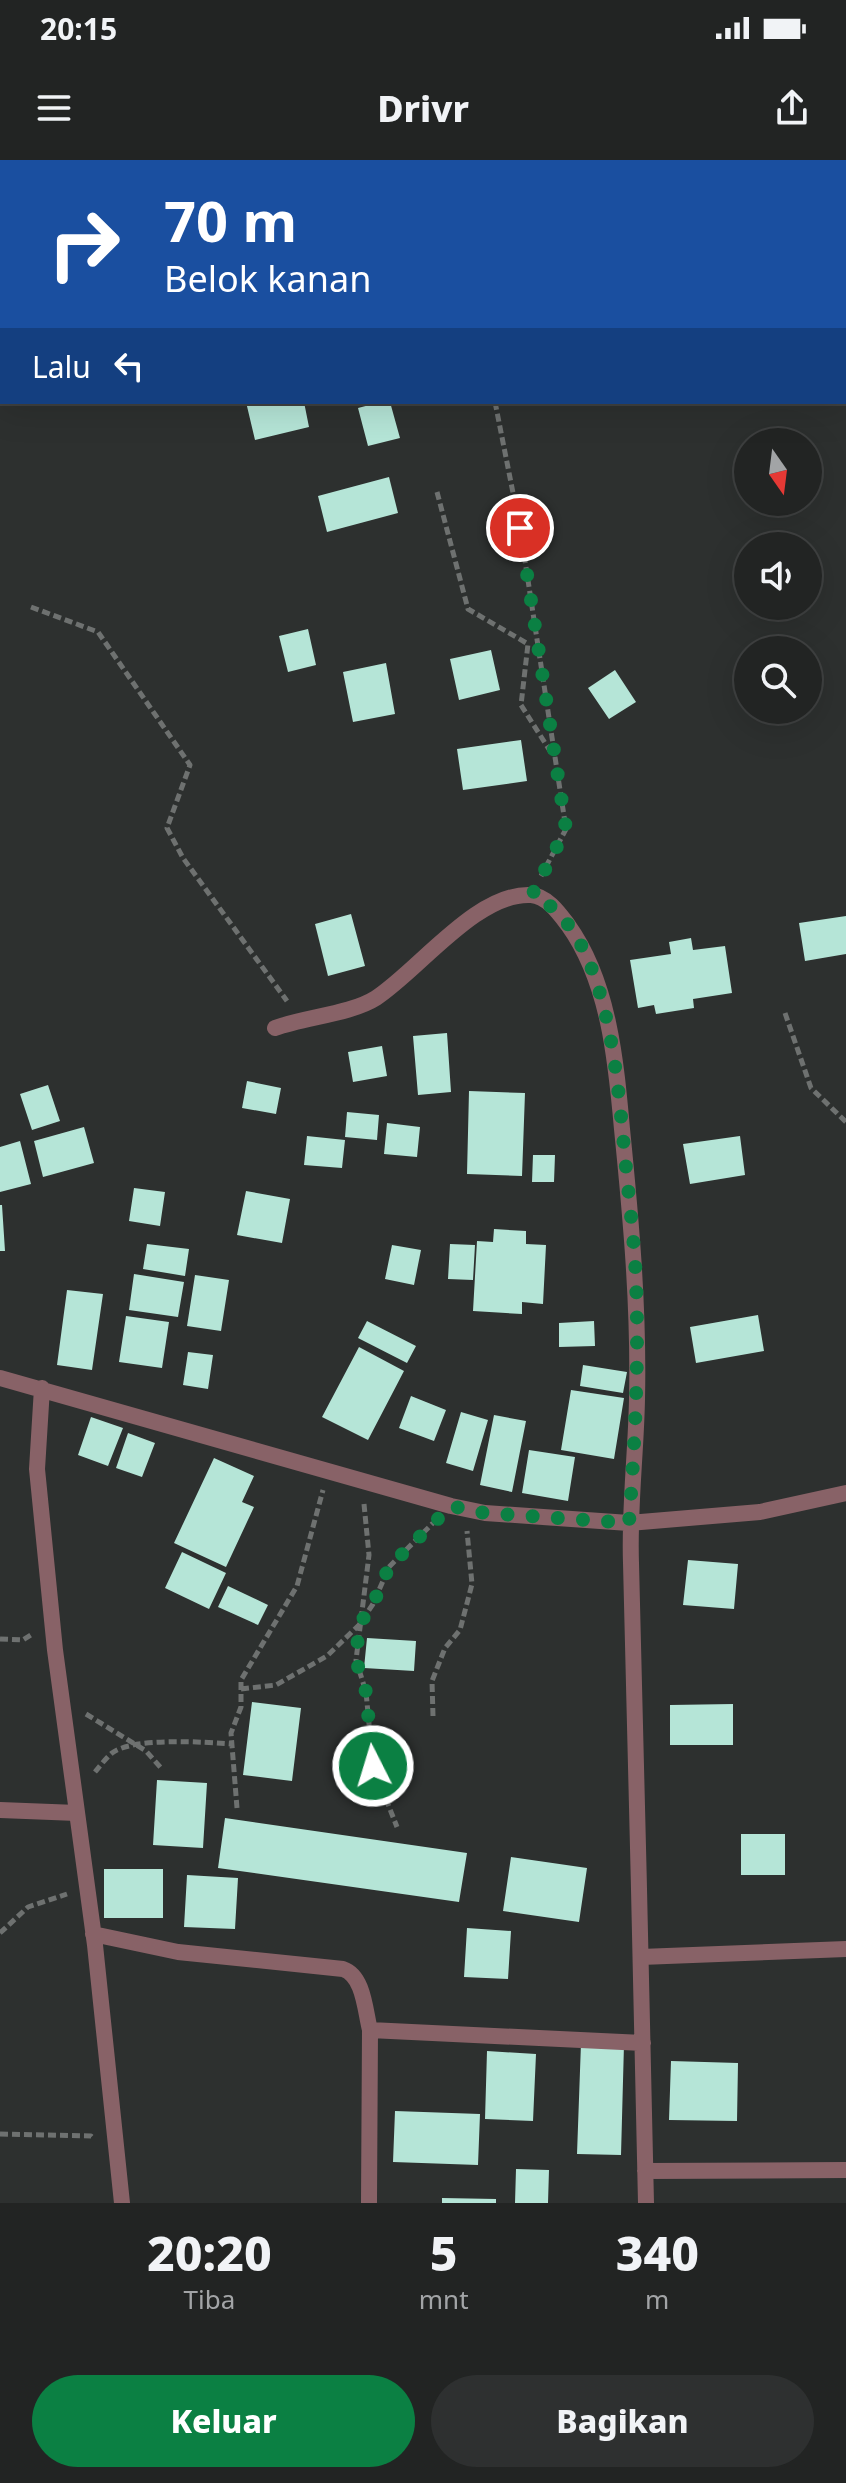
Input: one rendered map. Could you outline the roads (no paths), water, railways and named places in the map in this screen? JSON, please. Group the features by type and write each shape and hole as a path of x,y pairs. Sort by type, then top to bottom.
{"street":[{"path":"275,1028 372,1001 479,912 503,901 532,895 546,901 559,913 587,956 615,1059 636,1278 637,1401 629,1523 646,2203"},
{"path":"0,1378 458,1508 629,1523 760,1512 846,1493"},
{"path":"42,1388 37,1469 52,1622 93,1934 122,2203"},
{"path":"0,1810 77,1806"},
{"path":"93,1934 178,1952 350,1971 357,1983 370,2030 369,2203"},
{"path":"641,1957 846,1949"},
{"path":"370,2030 643,2043"},
{"path":"645,2171 846,2170"}]}
